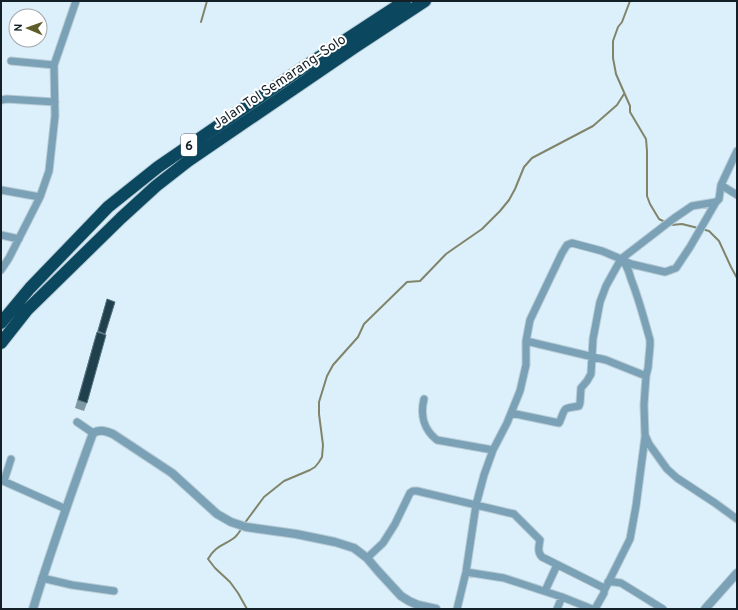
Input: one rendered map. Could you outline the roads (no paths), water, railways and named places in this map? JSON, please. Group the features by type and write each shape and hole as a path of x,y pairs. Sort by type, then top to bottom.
{"highway":[{"name":"Jalan Tol Semarang–Solo","path":"1,323 30,288 113,202 158,167 298,71 406,1"},
{"name":"Jalan Tol Semarang–Solo","path":"1,343 27,310 156,186 188,161 425,1"}],"street":[{"path":"1,270 9,258 40,197 50,171 55,102 54,65 76,1"},
{"path":"11,61 54,65"},
{"path":"1,100 7,99 55,102"},
{"path":"457,609 466,572 476,505 484,475 493,450 507,423 520,391 526,365 526,342 530,320 562,253 567,245 572,243 631,264 665,272 676,268 719,199 721,185 737,150"},
{"path":"721,185 737,195"},
{"path":"1,190 40,197"},
{"path":"511,413 556,423 559,422 564,409 579,406 581,388 591,374 593,339 600,302 606,286 622,260 673,219 692,206 716,202"},
{"path":"1,235 19,239"},
{"path":"466,572 504,578 546,591 594,609 630,539 636,506 645,435 644,405 650,340 639,299 629,272 622,260"},
{"path":"526,342 606,360 646,376"},
{"path":"424,399 422,414 424,422 433,437 437,440 493,450"},
{"path":"77,422 93,433"},
{"path":"93,433 99,431 107,432 120,438 172,473 217,514 231,522 246,527 296,534 335,542 354,548 367,558 401,596 418,605 436,609"},
{"path":"33,609 42,578 93,433"},
{"path":"645,435 649,444 667,469 677,478 737,519"},
{"path":"11,459 2,480 66,509"},
{"path":"367,558 383,543 396,524 407,498 413,491 417,491 514,514 540,540 539,551 541,556 556,565 604,588 604,591"},
{"path":"546,591 556,565"},
{"path":"705,609 737,573"},
{"path":"42,578 72,585 114,591"},
{"path":"608,582 621,583 663,609"},
{"path":"557,609 562,597"}],"waterway":[{"path":"201,22 207,1"},
{"path":"630,1 613,41 613,58 616,74 630,106 630,112 646,139 647,196 659,219 665,222"},
{"path":"244,524 264,497 284,481 310,470 319,462 322,457 323,445 319,402 327,376 333,365 358,337 364,324 407,282 420,281 446,254 482,229 509,200 524,167 532,158 593,126 617,105 624,94"},
{"path":"669,224 682,224 698,228"},
{"path":"702,229 709,231 719,241 737,278"},
{"path":"242,528 230,541 213,551 208,559 230,582 247,609"}]}
